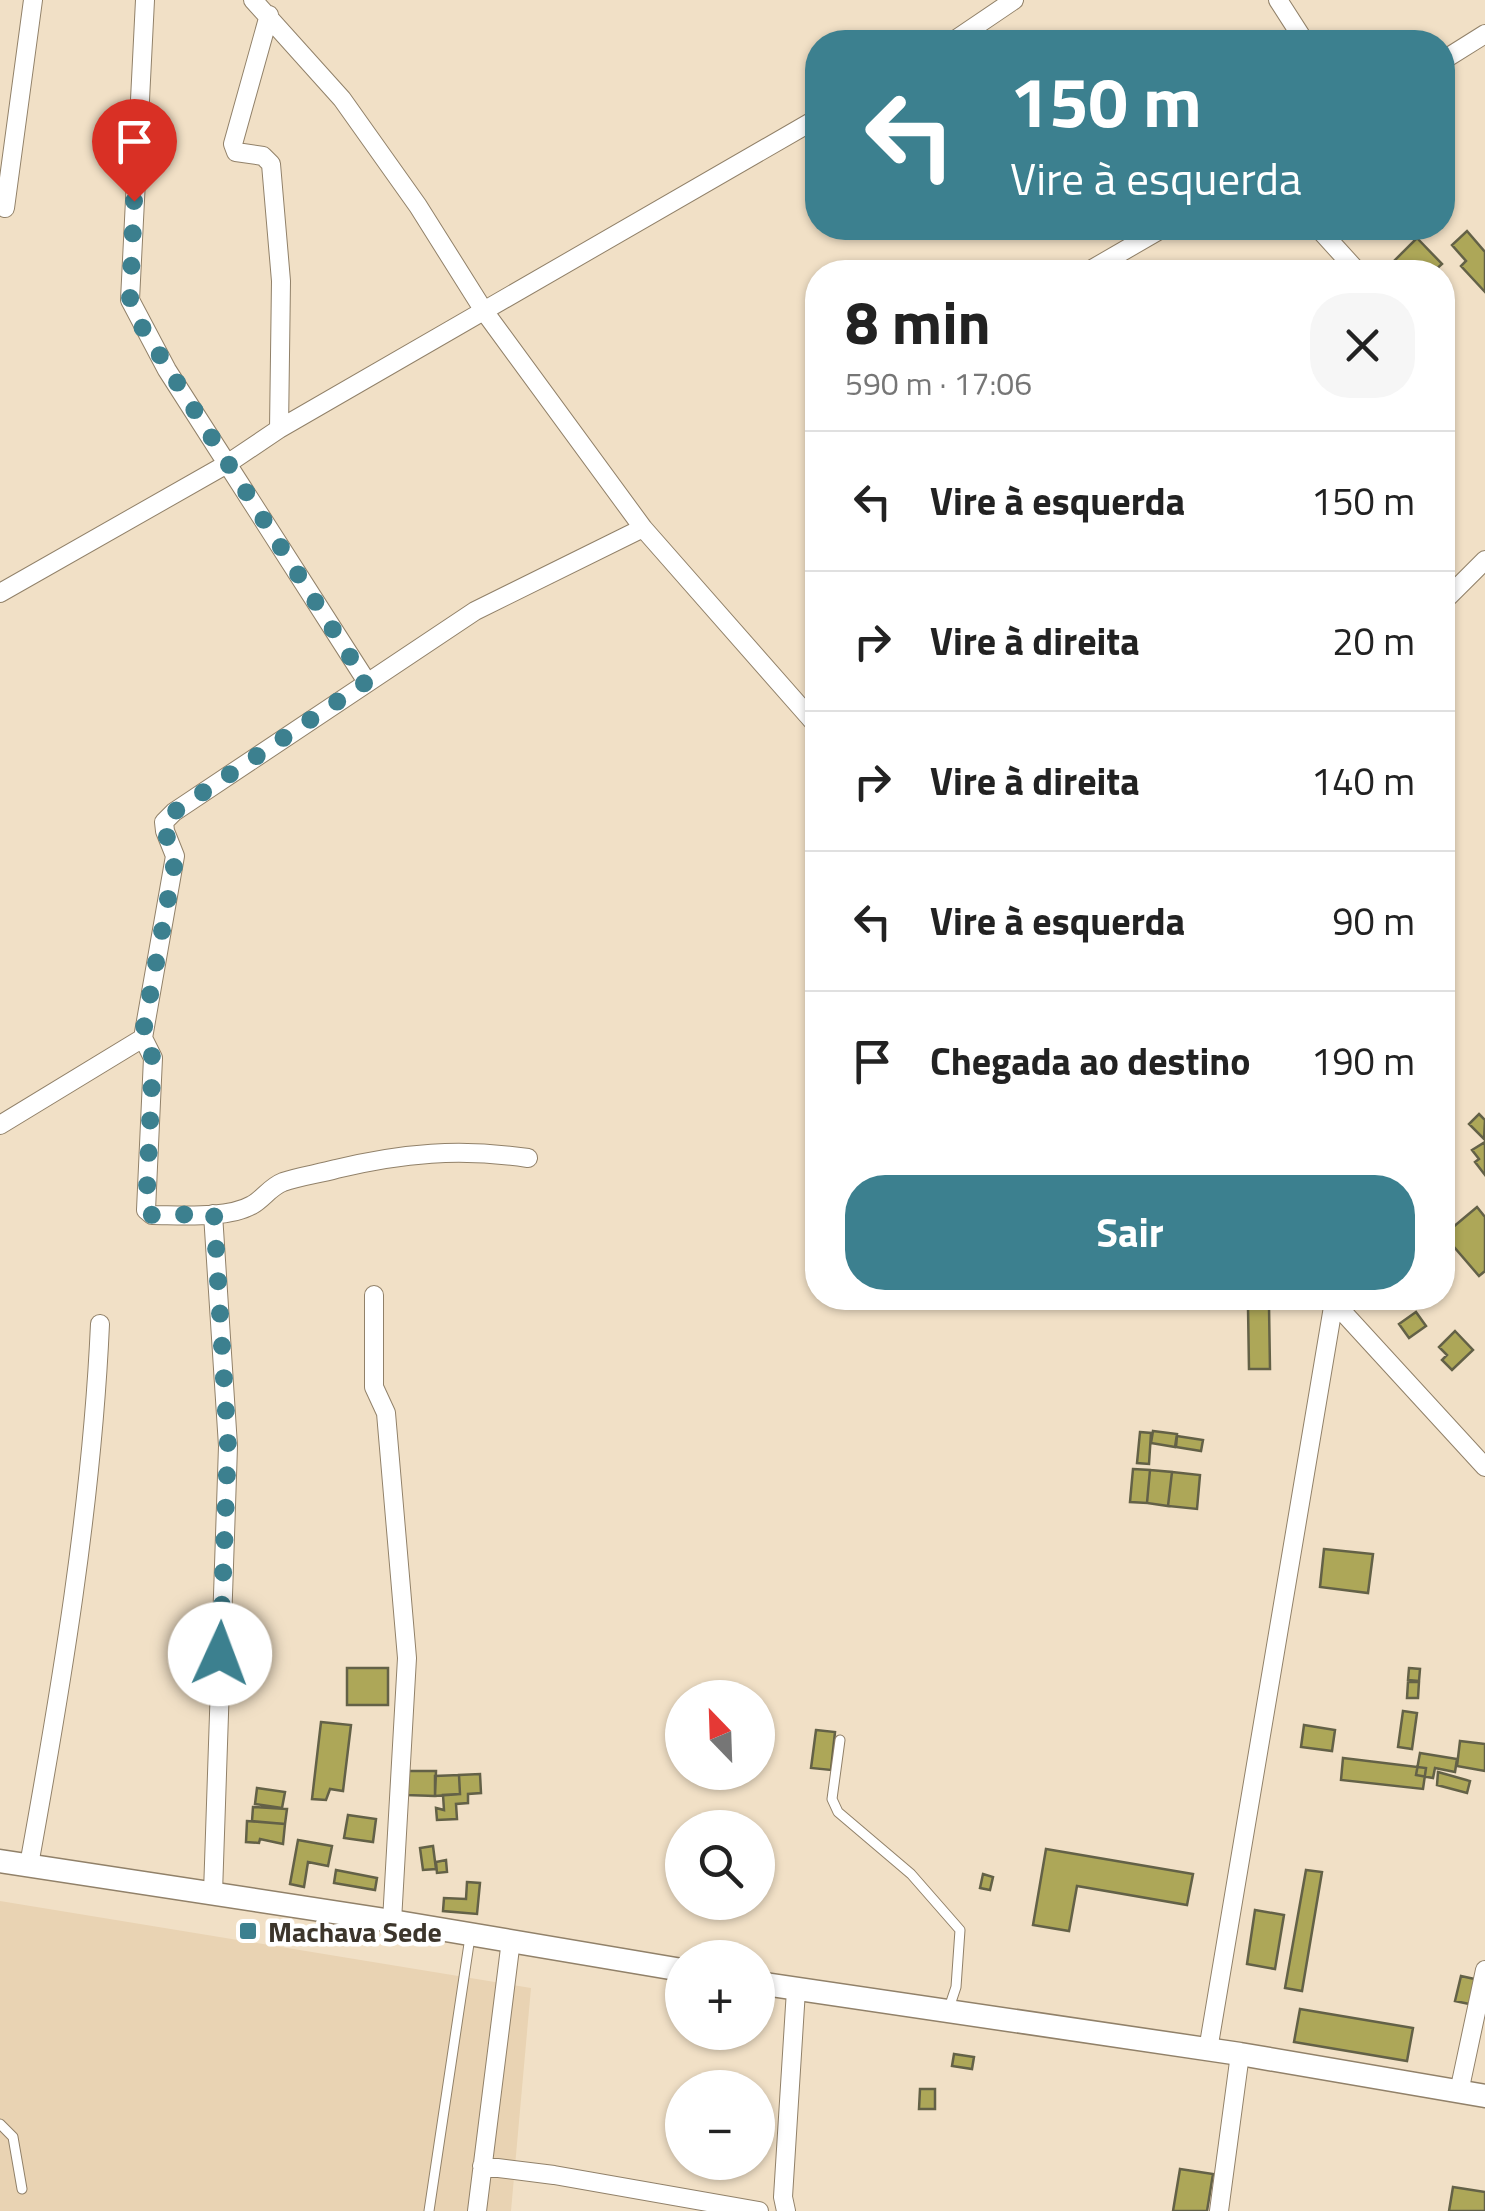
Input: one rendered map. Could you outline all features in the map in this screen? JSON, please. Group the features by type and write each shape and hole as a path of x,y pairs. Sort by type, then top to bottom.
{"main road":[{"path":"0,1862 665,1967"},
{"path":"775,1986 1240,2054 1485,2096"}],"street":[{"path":"5,208 33,0"},
{"path":"145,0 130,300 142,327 366,682"},
{"path":"254,0 342,99 418,206 484,311 643,528 805,712"},
{"path":"970,30 1014,0"},
{"path":"1278,0 1297,30"},
{"path":"269,15 233,144 236,152 263,156 271,164 281,281 279,429"},
{"path":"1455,52 1485,34"},
{"path":"0,592 227,464 279,429 805,126"},
{"path":"1108,260 1142,240"},
{"path":"1329,240 1347,260"},
{"path":"528,1158 490,1152 430,1151 281,1183 250,1206 214,1214 152,1215 146,1210 153,1058 142,1038 176,856 164,822 475,611 643,528"},
{"path":"1455,589 1485,560"},
{"path":"0,1125 142,1038"},
{"path":"213,1893 228,1446 214,1214"},
{"path":"374,1295 374,1387 386,1413 407,1658 392,1921"},
{"path":"1208,2050 1330,1310"},
{"path":"1341,1310 1485,1467"},
{"path":"29,1865 58,1702 100,1324"},
{"path":"477,2211 511,1940"},
{"path":"1459,2092 1485,1970"},
{"path":"786,2211 782,2196 796,1990"},
{"path":"1219,2211 1240,2054"},
{"path":"482,2166 759,2211"}],"lane":[{"path":"840,1740 832,1798 838,1812 912,1874 960,1930 956,1987 948,2013"},
{"path":"429,2211 470,1934"},
{"path":"0,2124 13,2137 22,2189"}],"shaded area":[{"path":"0,1901 531,1988 511,2211 0,2211"}],"building":[{"path":"1467,231 1485,252 1485,292 1461,266 1466,261 1452,245"},
{"path":"1419,240 1438,260 1395,260"},
{"path":"1479,1114 1485,1120 1484,1139 1469,1124"},
{"path":"1485,1142 1485,1175 1472,1150"},
{"path":"1477,1207 1485,1217 1485,1271 1479,1276 1455,1248 1455,1225"},
{"path":"1248,1310 1269,1310 1270,1369 1249,1369"},
{"path":"1416,1312 1426,1326 1409,1338 1399,1324"},
{"path":"1455,1331 1473,1350 1452,1370 1442,1360 1447,1355 1439,1347"},
{"path":"1153,1431 1177,1434 1175,1447 1151,1443"},
{"path":"1140,1432 1151,1433 1149,1464 1137,1463"},
{"path":"1177,1436 1203,1440 1201,1451 1176,1447"},
{"path":"1133,1469 1150,1470 1147,1503 1130,1502"},
{"path":"1150,1470 1172,1472 1168,1506 1147,1503"},
{"path":"1172,1472 1200,1475 1197,1509 1168,1506"},
{"path":"1324,1549 1373,1554 1368,1593 1320,1587"},
{"path":"347,1668 388,1668 388,1705 347,1705"},
{"path":"1409,1668 1420,1669 1419,1681 1408,1680"},
{"path":"1408,1682 1419,1682 1418,1698 1407,1698"},
{"path":"1403,1711 1417,1713 1412,1749 1398,1747"},
{"path":"321,1722 351,1725 343,1791 330,1789 326,1800 312,1799"},
{"path":"1304,1725 1335,1730 1332,1751 1301,1747"},
{"path":"816,1730 835,1732 831,1770 811,1768"},
{"path":"1460,1741 1485,1744 1485,1771 1457,1766"},
{"path":"1420,1753 1457,1759 1455,1772 1435,1768 1433,1778 1416,1775"},
{"path":"1343,1758 1426,1768 1423,1789 1341,1780"},
{"path":"406,1771 436,1771 435,1796 406,1795"},
{"path":"1438,1772 1470,1781 1467,1793 1437,1785"},
{"path":"480,1774 481,1793 468,1794 468,1803 456,1804 457,1819 437,1820 436,1808 444,1810 443,1795 460,1794 459,1775"},
{"path":"459,1775 460,1794 435,1796 435,1776"},
{"path":"257,1788 285,1792 282,1808 255,1804"},
{"path":"253,1807 287,1809 285,1824 252,1821"},
{"path":"348,1815 376,1819 373,1842 344,1838"},
{"path":"247,1821 285,1824 283,1844 260,1839 259,1843 246,1842"},
{"path":"298,1840 332,1846 328,1866 308,1862 304,1887 290,1884"},
{"path":"433,1846 436,1869 423,1870 420,1848"},
{"path":"1046,1849 1193,1874 1187,1905 1077,1886 1069,1931 1033,1925"},
{"path":"446,1860 447,1872 437,1873 436,1862"},
{"path":"336,1870 377,1878 375,1890 334,1883"},
{"path":"1306,1870 1322,1872 1302,1991 1285,1988"},
{"path":"983,1874 993,1877 990,1890 980,1888"},
{"path":"467,1882 480,1883 477,1914 443,1911 444,1898 466,1899"},
{"path":"1255,1910 1284,1915 1275,1969 1247,1964"},
{"path":"1461,1976 1479,1980 1474,2005 1455,2001"},
{"path":"1300,2009 1413,2028 1407,2061 1294,2042"},
{"path":"954,2054 974,2057 972,2069 952,2066"},
{"path":"920,2089 935,2089 935,2109 919,2109"},
{"path":"1180,2169 1213,2174 1207,2211 1173,2211"},
{"path":"1453,2187 1485,2192 1485,2211 1449,2211"}],"place":[{"name":"Machava Sede","path":"248,1931"}],"route":[{"path":"134,201 130,300 142,327 366,682 164,822 176,856 142,1038 153,1058 146,1210 152,1215 214,1214 228,1446 220,1654"}]}
